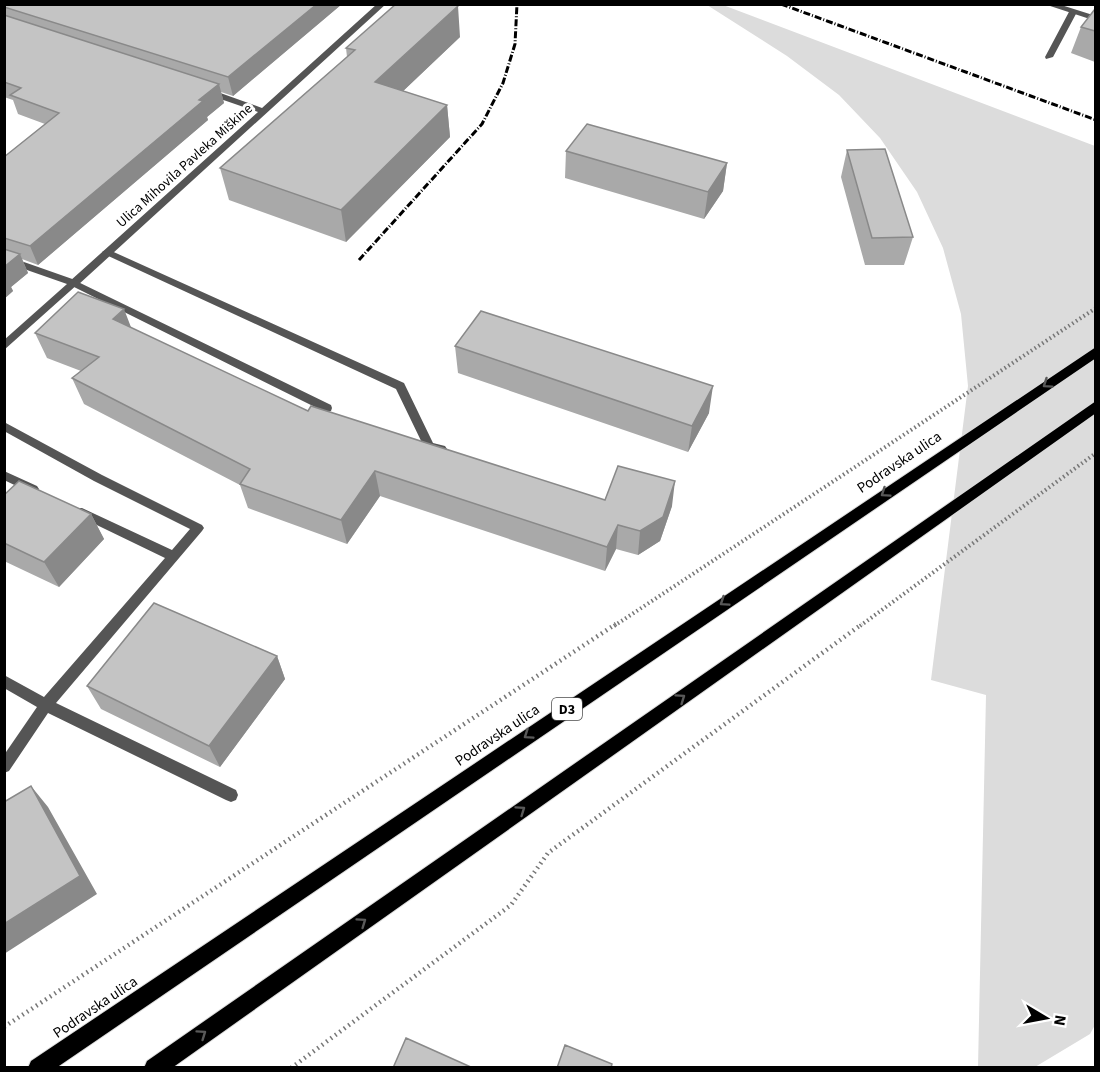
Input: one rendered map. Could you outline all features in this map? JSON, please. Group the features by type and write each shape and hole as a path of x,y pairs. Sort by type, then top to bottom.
{"main road":[{"name":"Podravska ulica","path":"38,1068 1095,351"},
{"path":"154,1068 1095,406"}],"street":[{"name":"Ulica Mihovila Pavleka Miškine","path":"4,346 382,4"},
{"path":"1048,4 1095,19"},
{"path":"1048,57 1072,12"},
{"path":"197,88 264,111"},
{"path":"107,252 400,386 429,446 451,452"},
{"path":"4,258 74,283 327,408"},
{"path":"4,426 98,478 198,528 46,705 4,767"},
{"path":"4,475 46,495"},
{"path":"67,505 172,556"},
{"path":"4,681 46,705 231,795"}],"path":[{"path":"4,1027 1095,308"},
{"path":"291,1068 510,905 548,853 1095,453"}],"shaded area":[{"path":"707,5 723,5 1095,146 1095,1025 1090,1034 1035,1067 978,1067 986,695 931,680 968,386 961,314 943,248 917,192 880,138 839,95 787,56"}],"building":[{"path":"4,4 317,4 228,77 4,7"},
{"path":"396,4 454,4 458,6 375,82 447,105 341,210 220,168 355,50 346,48"},
{"path":"1095,9 1095,31 1081,27"},
{"path":"4,15 219,84 199,100 203,101 30,246 4,238 4,157 59,113 10,95 21,88 4,82"},
{"path":"587,124 727,163 708,192 566,151"},
{"path":"885,149 913,237 872,238 847,150"},
{"path":"4,249 20,254 4,267"},
{"path":"78,292 124,309 113,319 308,411 311,406 605,500 618,466 675,481 663,517 640,531 618,525 607,547 375,471 341,520 240,484 250,469 72,378 99,357 35,333"},
{"path":"481,311 713,386 692,426 455,346"},
{"path":"19,481 91,514 44,562 4,543 4,495"},
{"path":"154,603 277,656 209,746 87,686"},
{"path":"31,786 80,876 4,924 4,802"},
{"path":"406,1038 473,1068 393,1068"},
{"path":"565,1045 612,1064 611,1068 557,1068"}],"railway":[{"path":"359,260 482,124 503,83 515,44 517,4"},
{"path":"781,4 1096,120"}]}
